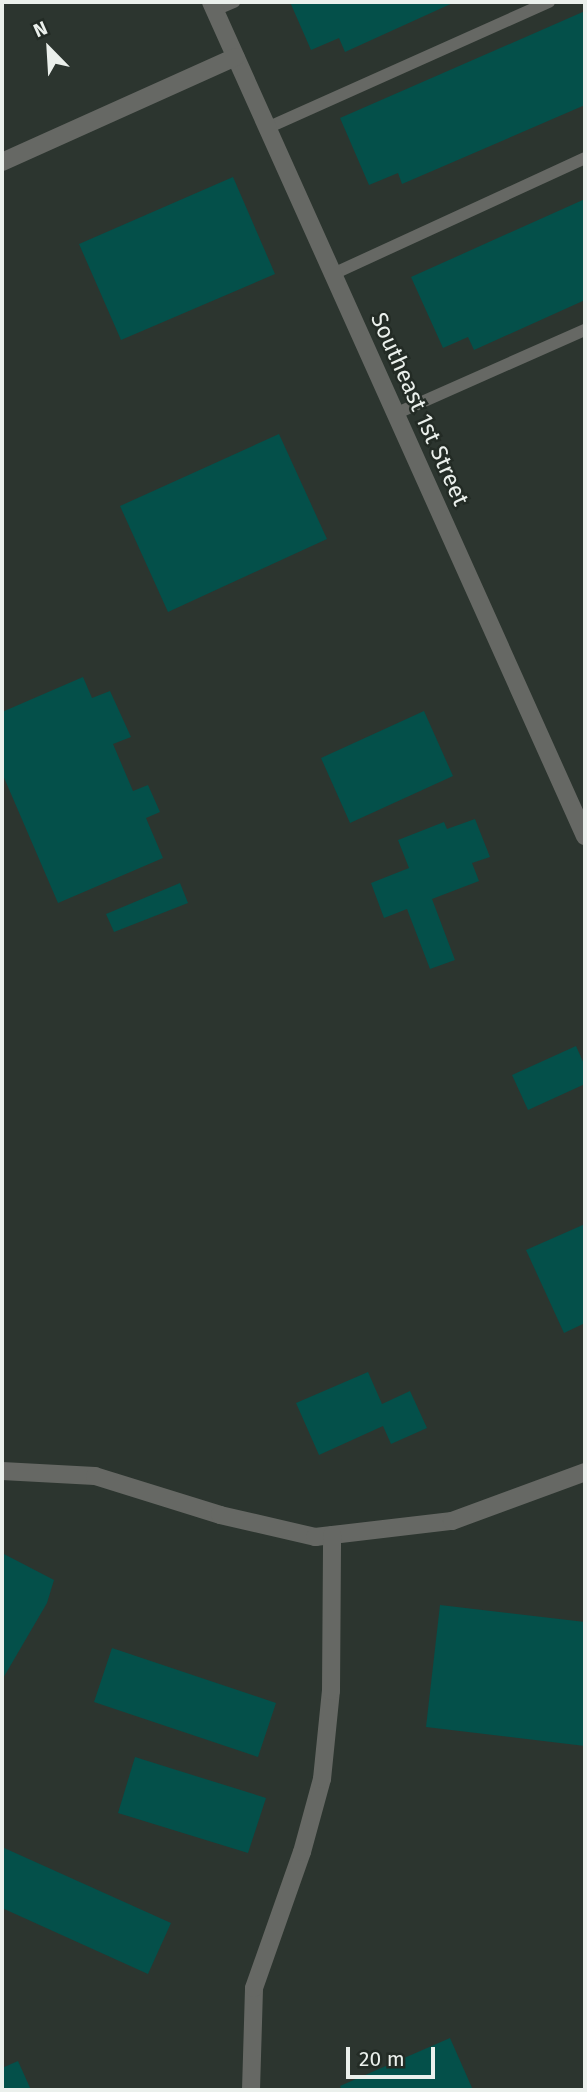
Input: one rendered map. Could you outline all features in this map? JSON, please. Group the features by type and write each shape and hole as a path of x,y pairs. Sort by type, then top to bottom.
{"street":[{"name":"Southeast 1st Street","path":"213,6 585,836"},
{"path":"2,162 236,57"},
{"path":"2,1471 95,1476 220,1516 315,1537 452,1521 585,1472"},
{"path":"251,2090 248,2058 254,1988 302,1852 322,1779 331,1691 332,1535"}],"lane":[{"path":"213,6 234,2"},
{"path":"267,128 549,2"},
{"path":"333,274 585,158"},
{"path":"395,414 585,330"}],"building":[{"path":"290,2 455,2 345,52 339,38 311,50"},
{"path":"585,11 585,105 402,184 398,173 369,185 340,118"},
{"path":"233,177 275,274 121,340 79,244"},
{"path":"585,199 585,300 474,350 468,337 443,348 411,277"},
{"path":"279,434 327,539 168,612 120,506"},
{"path":"83,677 92,698 110,691 131,737 113,744 133,791 148,785 160,812 146,818 163,858 58,903 2,773 2,712"},
{"path":"424,711 453,776 350,823 321,758"},
{"path":"475,819 490,857 472,863 479,881 432,899 455,960 430,969 407,909 384,918 371,883 409,868 398,840 444,822 447,829"},
{"path":"180,883 188,903 114,932 106,914"},
{"path":"576,1046 585,1066 585,1084 528,1110 512,1075"},
{"path":"585,1224 585,1323 564,1333 526,1250"},
{"path":"368,1372 382,1404 410,1391 427,1428 391,1444 383,1426 319,1455 296,1403"},
{"path":"2,1553 54,1580 47,1603 2,1680"},
{"path":"440,1605 585,1622 585,1746 426,1727"},
{"path":"112,1648 276,1703 258,1757 94,1702"},
{"path":"135,1757 266,1798 248,1853 118,1813"},
{"path":"2,1847 171,1923 148,1974 2,1908"},
{"path":"450,2038 473,2090 342,2090 340,2086"},
{"path":"18,2061 31,2090 2,2090 2,2068"}]}
